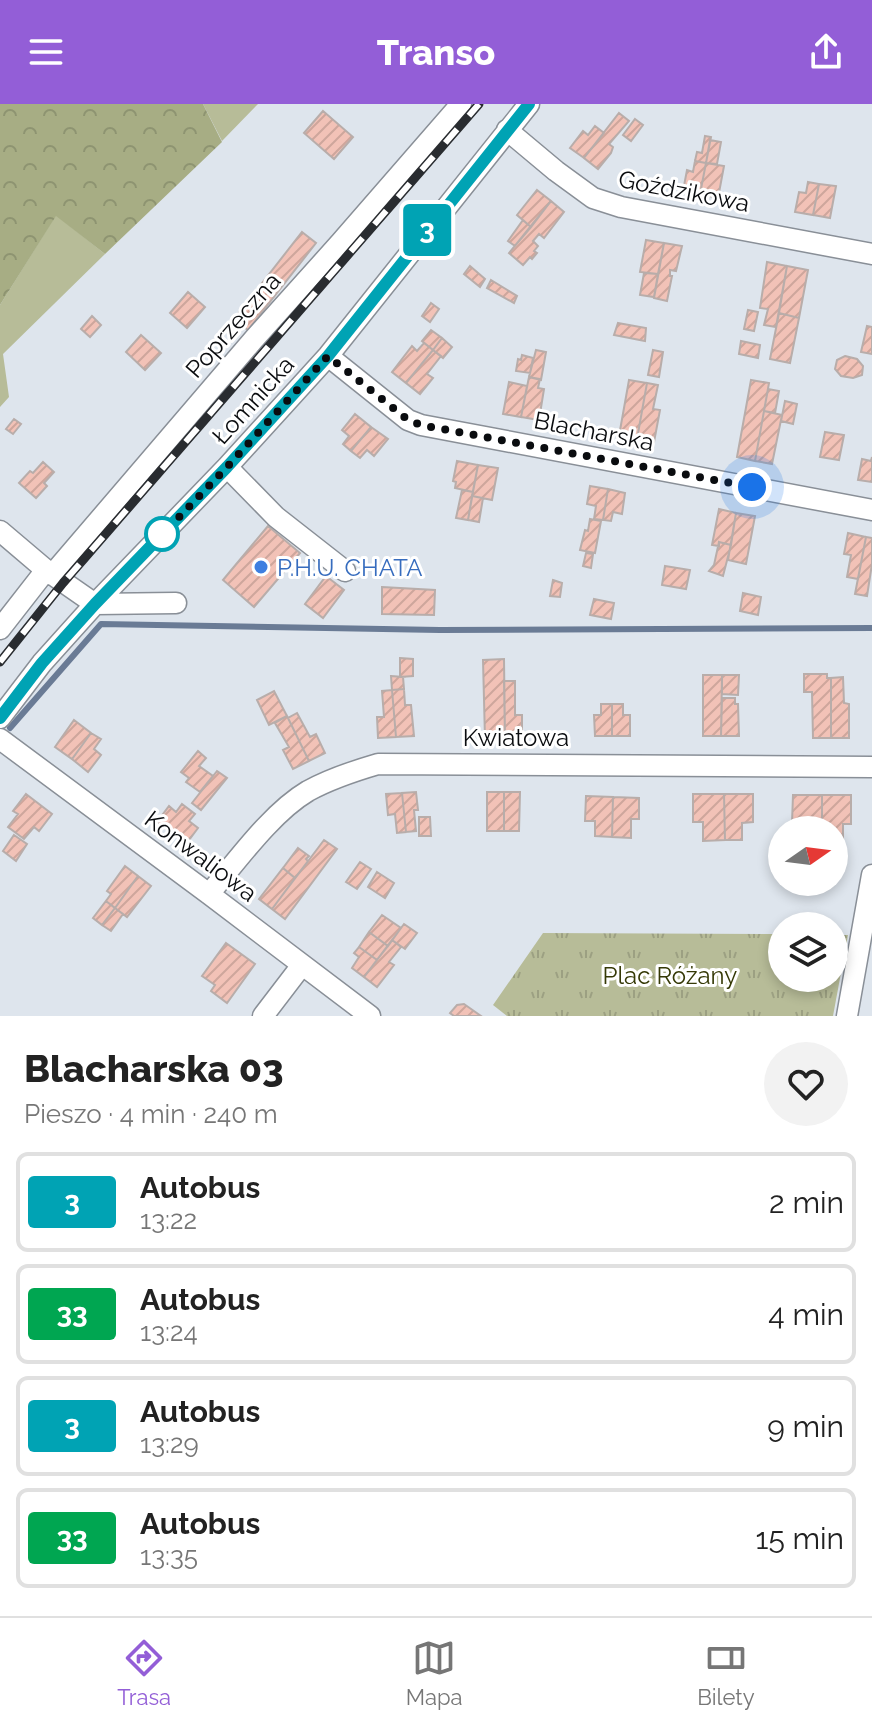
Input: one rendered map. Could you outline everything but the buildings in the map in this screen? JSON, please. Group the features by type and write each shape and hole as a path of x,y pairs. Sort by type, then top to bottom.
{"street":[{"name":"Poprzeczna","path":"0,629 461,104"},
{"name":"Łomnicka","path":"0,718 42,663 95,604 328,356 529,104"},
{"name":"Goździkowa","path":"507,130 593,198 621,207 872,254"},
{"name":"Blacharska","path":"328,356 408,420 421,425 872,510"},
{"path":"227,467 276,517 345,571"},
{"path":"0,531 49,572 95,604 176,603"},
{"name":"Konwaliowa","path":"0,739 370,1016"},
{"name":"Kwiatowa","path":"209,894 270,822 306,792 342,775 378,764 872,767"},
{"path":"847,1016 872,875"},
{"path":"263,1016 302,965"}],"green space":[{"path":"0,104 203,104 222,142 105,254 56,216 0,305"},
{"path":"203,104 258,104 222,141"},
{"path":"56,215 105,254 3,354 9,397 0,407 0,305"},
{"name":"Plac Różany","path":"543,933 768,934 768,992 837,992 833,1016 507,1016 493,1005"}],"waterway":[{"path":"10,728 101,624 440,630 872,628"}],"railway":[{"path":"0,662 63,583 479,104"}],"bus line":[{"name":"3","path":"0,718 42,663 95,604 328,356 529,104"}],"place":[{"name":"P.H.U. CHATA","path":"261,567"}],"route":[{"path":"162,534 328,356 408,420 421,425 752,487"}]}
